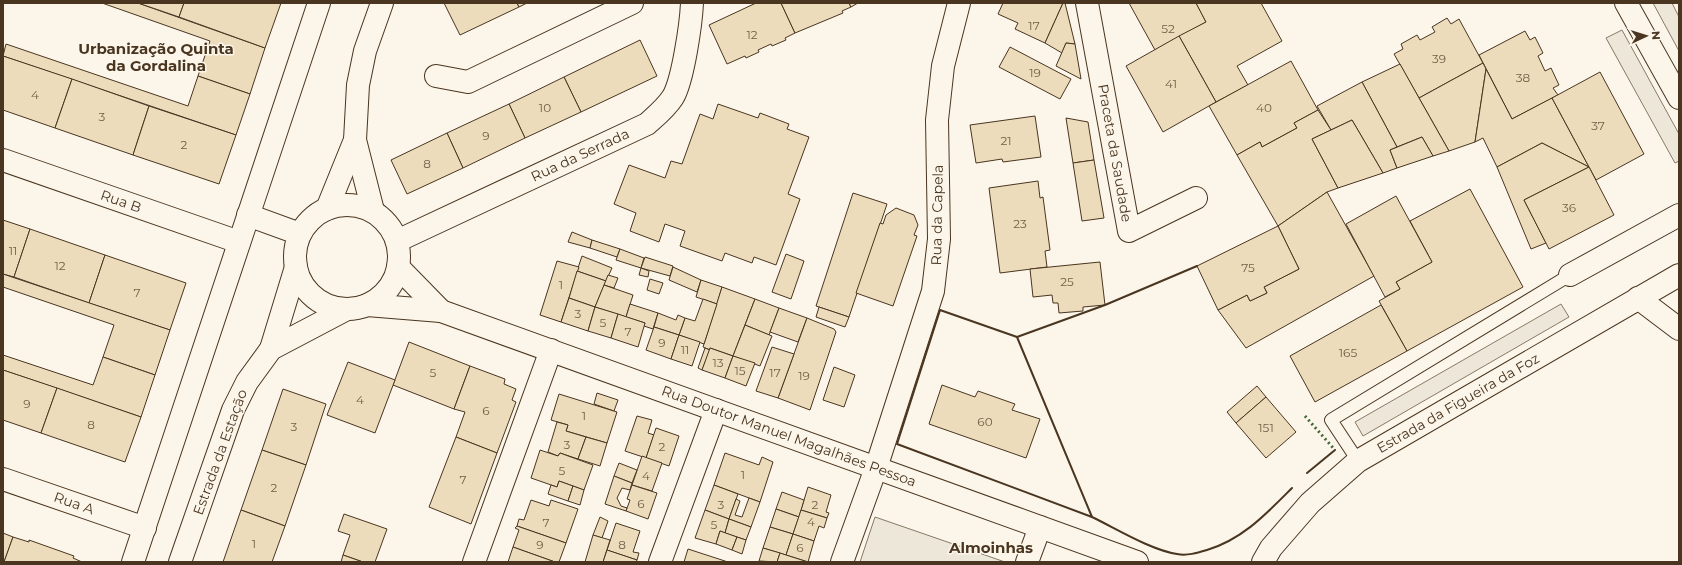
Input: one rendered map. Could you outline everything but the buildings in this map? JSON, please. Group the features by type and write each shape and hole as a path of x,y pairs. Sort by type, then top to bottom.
{"street":[{"path":"133,562 319,3"},
{"name":"Estrada da Estação","path":"373,211 355,140 358,85 365,52 382,3"},
{"path":"436,76 468,82 632,3"},
{"name":"Rua da Capela","path":"842,562 876,468 933,291 940,239 937,120 942,66 959,3"},
{"name":"Praceta da Saudade","path":"1087,3 1129,231 1196,198"},
{"path":"1626,3 1679,98"},
{"name":"Rua da Serrada","path":"397,241 647,124 660,113 673,97 680,78 692,6"},
{"name":"Estrada da Estação","path":"327,209 355,140"},
{"name":"Rua B","path":"3,160 239,242"},
{"name":"Estrada da Estação","path":"180,562 232,410 247,382 271,349 296,267 296,252 300,234 316,216 327,209 342,205 358,206 373,211 386,223 397,241 398,267 388,288 379,298 357,307 271,349"},
{"path":"248,215 300,234"},
{"path":"1570,275 1679,215"},
{"name":"Estrada da Estação","path":"296,267 303,284 315,297 330,306 357,307"},
{"name":"Rua Doutor Manuel Magalhães Pessoa","path":"398,267 441,311"},
{"name":"Estrada da Figueira da Foz","path":"1263,562 1271,548 1310,503 1358,461 1679,274"},
{"path":"1638,298 1679,329"},
{"name":"Rua Doutor Manuel Magalhães Pessoa","path":"357,307 441,311 1137,562"},
{"path":"474,562 551,350"},
{"path":"660,562 716,410"},
{"name":"Rua A","path":"3,479 145,528"},
{"path":"1027,562 1040,527"}],"lane":[{"path":"1358,461 1331,420 1570,275"}],"shaded area":[{"path":"1653,3 1672,3 1679,17 1679,51"},
{"path":"1622,30 1679,134 1679,161 1675,163 1606,38"},
{"path":"1561,304 1569,317 1363,436 1355,422"},
{"path":"875,517 959,546 1005,562 860,562"}],"hedge":[{"path":"1305,416 1335,450"}],"wall":[{"path":"1017,337 1105,305 1197,266"},
{"path":"940,310 1017,337 1092,517 897,444 940,310"},
{"path":"1307,473 1335,450"},
{"path":"1092,517 1156,548 1177,554 1192,554 1220,545 1243,532 1253,525 1292,488"}],"district":[{"name":"Urbanização Quinta da Gordalina","path":"156,58"},
{"name":"Almoinhas","path":"991,548"}]}
